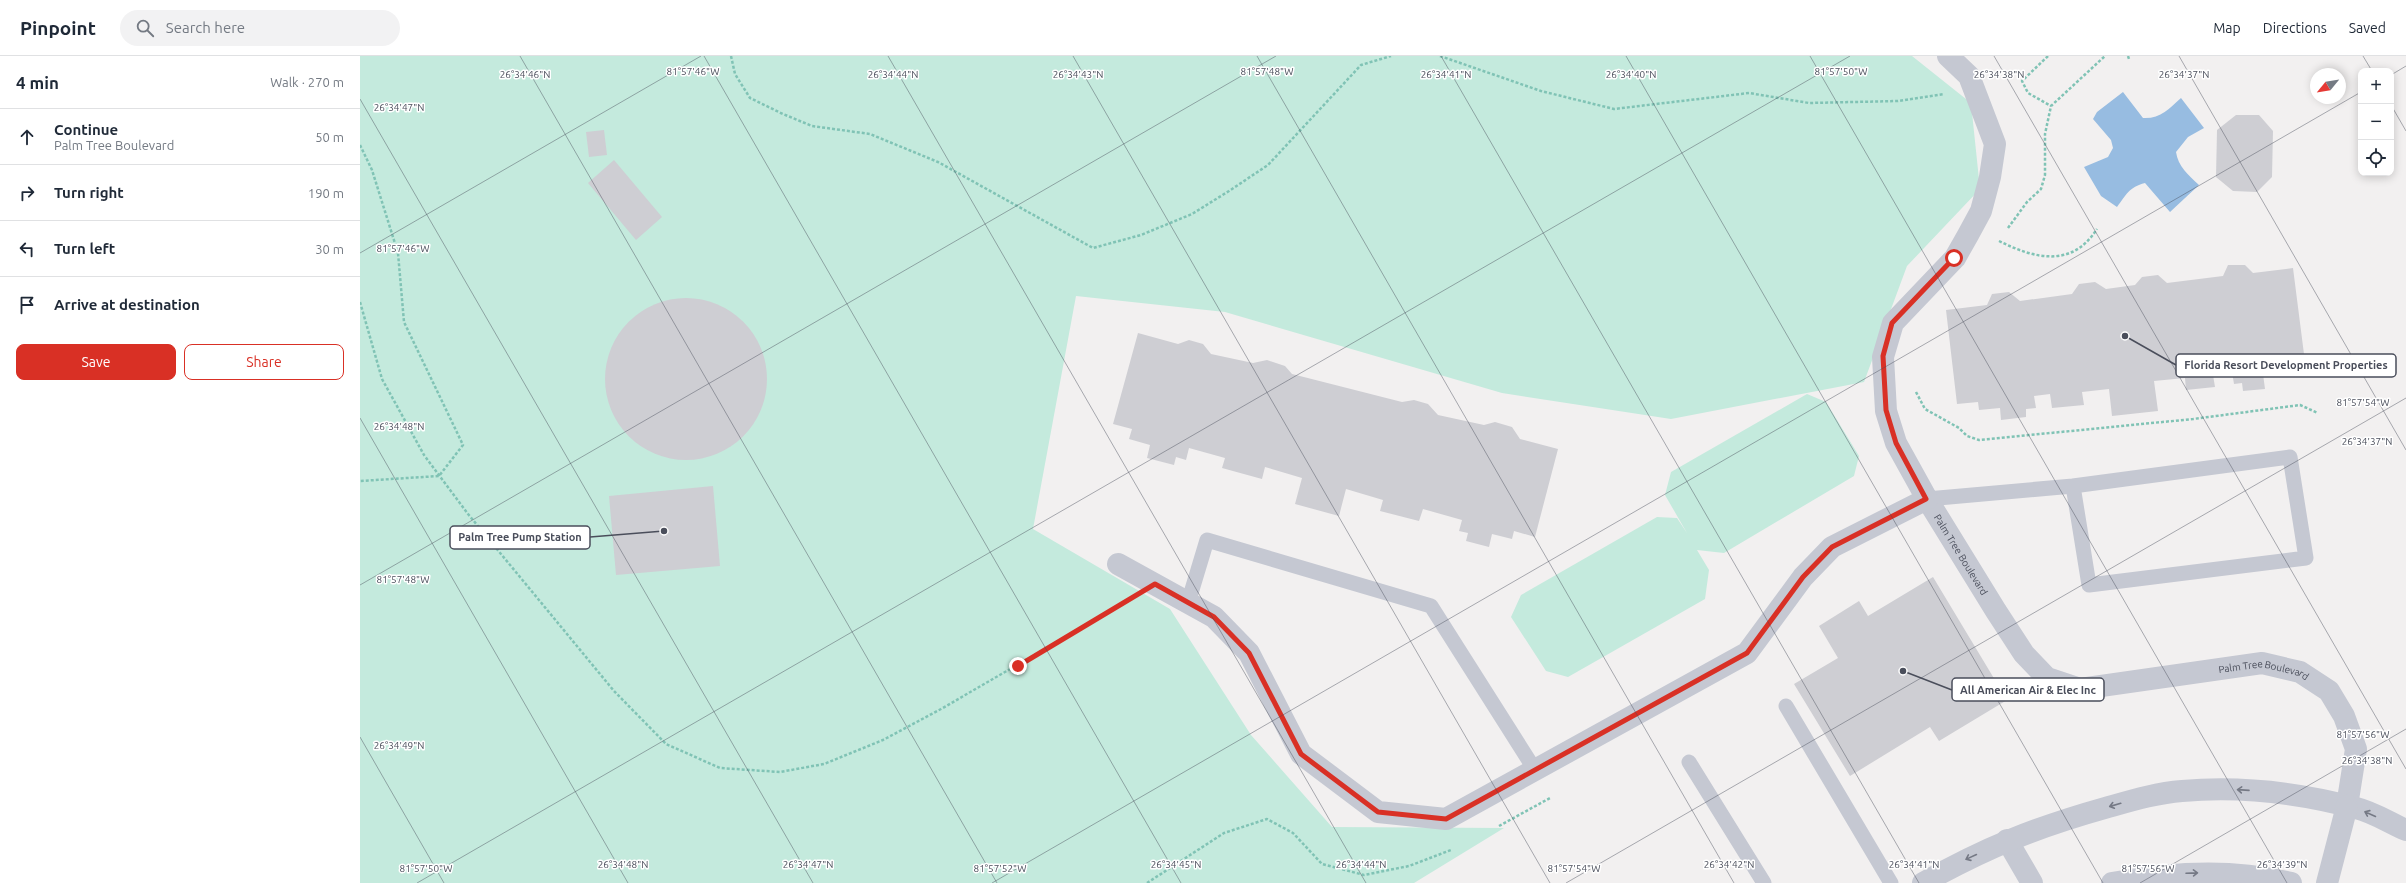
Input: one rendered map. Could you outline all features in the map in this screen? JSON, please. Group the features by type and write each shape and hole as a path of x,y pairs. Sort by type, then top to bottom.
{"street":[{"name":"Palm Tree Boulevard","path":"1948,56 1969,76 1995,144 1990,177 1981,211 1954,258 1892,323 1883,356 1886,410 1896,443 1926,499 2020,648 2047,678 2080,688 2262,663 2300,672 2329,691 2344,716 2356,749 2347,806 2327,883"},
{"path":"1118,564 1214,617 1249,653 1301,754 1378,812 1446,819 1747,653 1803,577 1832,547 1926,499"},
{"path":"1923,883 1962,861 2007,840 2049,824 2136,799 2180,791 2226,788 2270,792 2357,808 2406,830"},
{"path":"2007,840 2032,883"},
{"path":"2112,883 2142,878 2193,873 2244,874 2290,883"}],"lane":[{"path":"1926,499 2073,486 2290,457 2306,558 2089,585 2073,486"},
{"path":"1188,603 1207,540 1431,606 1534,770"},
{"path":"1786,706 1891,883"},
{"path":"1689,762 1764,883"}],"path":[{"path":"731,56 735,74 750,98 812,126 870,134 938,162 1093,248 1141,235 1192,214 1229,191 1268,165 1361,65 1391,56"},
{"path":"1440,56 1541,91 1614,109 1749,93 1809,103 1898,101 1974,89"},
{"path":"2048,56 2022,81 2028,93 2051,106"},
{"path":"1996,245 2027,202 2041,189 2045,175 2045,134 2051,106 2105,56"},
{"path":"360,145 372,170 398,253 404,322 463,444 439,476 360,481"},
{"path":"1998,241 2039,256 2063,257 2088,242 2097,228"},
{"path":"360,302 382,380 424,455 468,514 614,691 666,744 720,768 780,772 824,764 883,740 1018,666 1155,584"},
{"path":"1913,387 1925,409 1959,428 1967,436 1979,440 2193,419 2300,405 2318,413"}],"green space":[{"path":"360,56 1912,56 1971,103 1980,189 1907,266 1864,382 1671,419 1502,393 1225,312 1076,296 1033,529 1170,609 1251,735 1332,827 1504,828 1414,883 360,883"},
{"path":"1807,394 1826,402 1859,456 1854,476 1724,553 1697,550 1709,570 1705,599 1568,677 1546,671 1511,617 1521,595 1657,517 1677,518 1687,533 1665,495 1671,472"}],"water":[{"path":"2123,92 2143,118 2159,115 2181,98 2204,128 2188,137 2176,152 2181,166 2199,185 2170,212 2145,183 2131,189 2117,207 2101,196 2084,167 2108,157 2113,148 2111,140 2093,119 2097,112"}],"building":[{"path":"2236,115 2259,115 2273,131 2272,177 2257,192 2233,191 2216,177 2217,130"},
{"path":"604,130 607,155 589,157 586,132"},
{"path":"614,160 662,217 636,240 588,183"},
{"path":"2228,265 2245,265 2253,273 2293,268 2305,362 2284,365 2284,372 2263,374 2265,389 2243,391 2242,383 2234,384 2232,372 2213,375 2215,387 2186,390 2185,378 2154,381 2158,411 2112,416 2109,389 2082,392 2084,405 2052,408 2050,394 2034,396 2036,408 2026,409 2026,417 2001,420 2000,408 1979,410 1978,402 1957,404 1946,310 1987,305 1992,294 2009,292 2020,301 2072,294 2079,284 2095,282 2106,289 2135,285 2142,277 2158,275 2167,283 2223,276"},
{"path":"678,298 694,298 710,301 724,307 744,321 754,334 764,355 767,379 764,403 754,424 744,437 731,447 710,457 694,460 678,460 662,457 648,451 634,442 623,431 614,417 608,403 605,387 605,371 608,355 614,341 623,327 634,316 648,307 662,301"},
{"path":"1138,333 1178,344 1189,340 1203,344 1211,354 1253,363 1267,360 1285,366 1292,374 1402,402 1414,400 1428,404 1438,415 1484,425 1495,422 1512,427 1520,439 1558,449 1535,537 1514,531 1512,539 1492,534 1489,547 1466,541 1468,533 1459,531 1462,520 1423,509 1419,521 1380,511 1383,500 1346,489 1339,516 1295,504 1302,478 1265,467 1262,479 1222,468 1225,458 1189,448 1186,460 1176,457 1174,465 1147,458 1150,445 1129,439 1132,429 1113,424"},
{"path":"713,486 720,566 616,575 609,496"},
{"path":"1933,577 2007,700 1939,741 1930,727 1850,776 1794,684 1838,658 1819,626 1859,601 1868,616"}],"place":[{"name":"Florida Resort Development Properties","path":"2125,336"},
{"name":"Palm Tree Pump Station","path":"664,531"},
{"name":"All American Air & Elec Inc","path":"1903,671"}],"route":[{"path":"1018,666 1155,584 1214,617 1249,653 1301,754 1378,812 1446,819 1747,653 1803,577 1832,547 1926,499 1896,443 1886,410 1883,356 1892,323 1954,258"}]}
